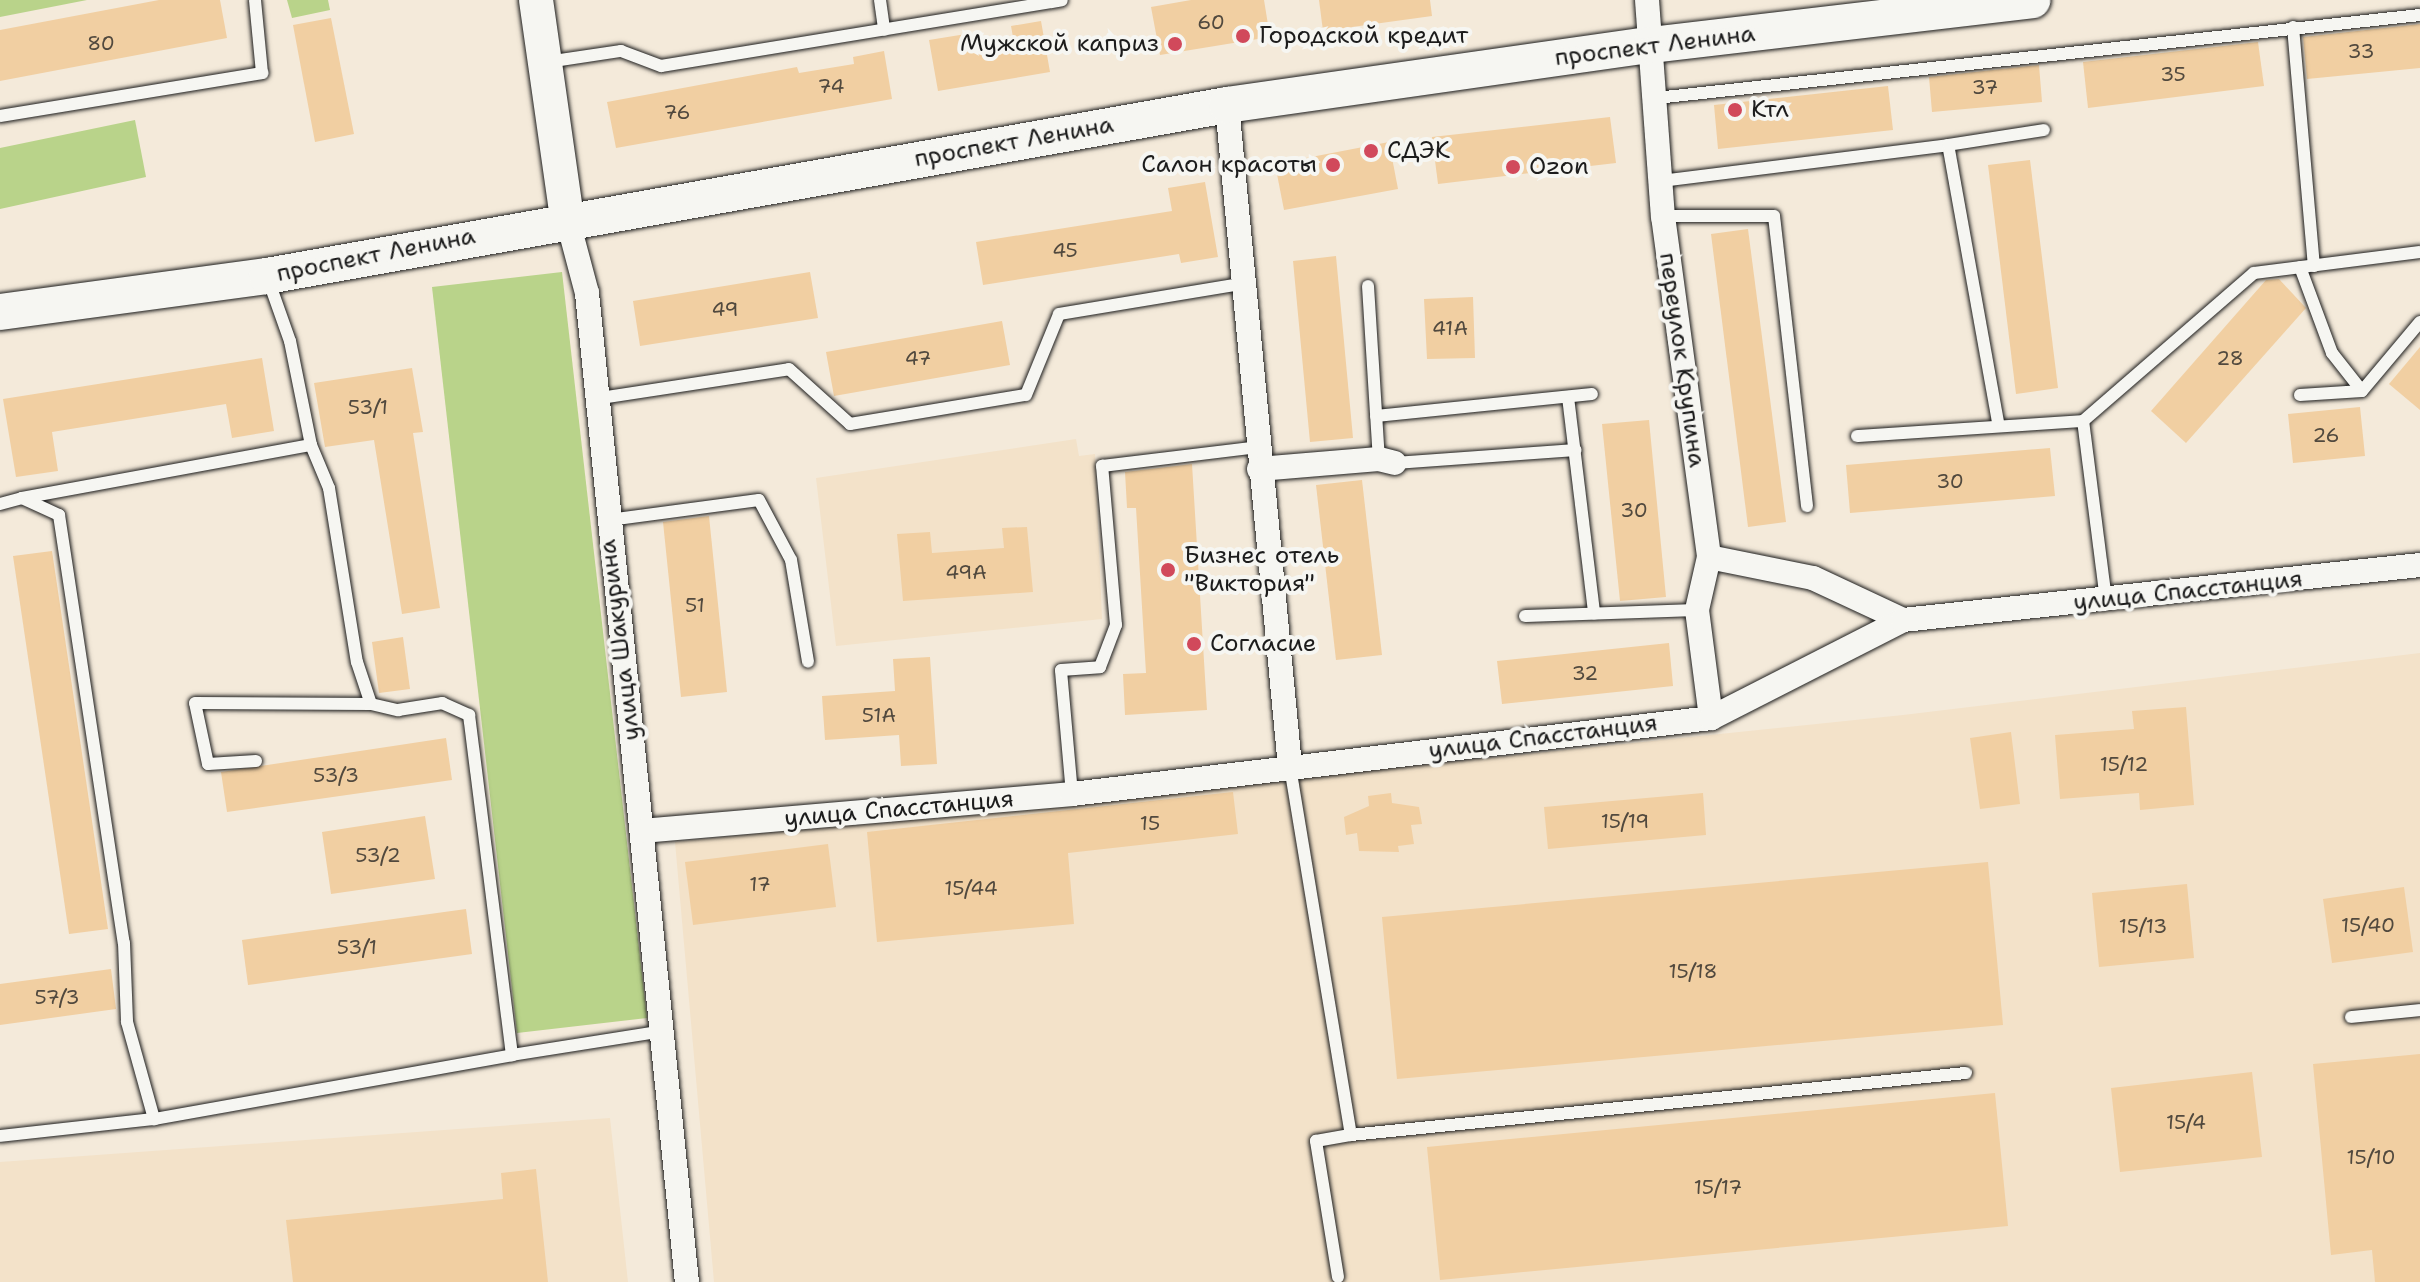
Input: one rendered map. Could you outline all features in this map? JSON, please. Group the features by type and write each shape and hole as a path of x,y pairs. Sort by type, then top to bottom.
{"main road":[{"name":"улица Шакурина","path":"536,0 567,218"},
{"name":"проспект Ленина","path":"0,312 267,276 567,218 1227,105 1651,45 2032,0"}],"street":[{"name":"переулок Крупина","path":"1647,0 1663,216 1709,557 1697,610 1711,718"},
{"path":"1227,105 1249,283 1258,458 1290,767"},
{"name":"улица Шакурина","path":"567,218 587,293 593,399 665,1030 687,1282"},
{"path":"1258,458 1387,461"},
{"path":"1709,557 1813,578 1903,620"},
{"name":"улица Спасстанция","path":"642,831 1072,794 1711,718 1903,620 2420,565"}],"lane":[{"path":"0,116 262,73 255,0"},
{"path":"880,0 884,30"},
{"path":"547,62 621,51 661,66 1062,0"},
{"path":"1656,98 2420,15"},
{"path":"2293,27 2314,266"},
{"path":"1661,181 2044,130"},
{"path":"1948,145 1998,422"},
{"path":"1663,216 1774,216 1807,506"},
{"path":"1857,436 1998,422 2083,421 2254,273 2420,252"},
{"path":"2300,267 2332,353 2362,391"},
{"path":"267,276 290,341 311,445 329,488 357,662 371,704"},
{"path":"593,399 789,369 850,424 1026,395 1059,314 1249,283"},
{"path":"1368,286 1376,416 1387,461 1576,450"},
{"path":"2300,395 2362,391 2420,322"},
{"path":"1376,416 1592,394"},
{"path":"1568,397 1594,613"},
{"path":"2083,421 2106,600"},
{"path":"0,504 311,445"},
{"path":"1072,794 1061,670 1100,667 1116,625 1102,466 1258,458"},
{"path":"22,498 59,515 124,943 127,1022 154,1119"},
{"path":"606,521 759,500 791,560 808,662"},
{"path":"1525,616 1697,610"},
{"path":"256,761 208,764 195,703 371,704 398,710 426,701 469,715 512,1055"},
{"path":"1290,767 1351,1135"},
{"path":"2351,1017 2420,1010"},
{"path":"0,1136 154,1119 665,1030"},
{"path":"1338,1277 1316,1141 1966,1073"}],"shaded area":[{"path":"1076,439 1079,456 1095,454 1102,619 836,646 816,478"},
{"path":"2420,653 2420,1282 714,1282 675,842 1903,715"},
{"path":"610,1118 628,1282 0,1282 0,1162"}],"green space":[{"path":"0,0 87,0 0,17"},
{"path":"287,0 328,0 330,10 292,18"},
{"path":"135,120 146,177 0,209 0,148"},
{"path":"562,272 647,1018 517,1033 432,287"}],"building":[{"path":"159,0 220,0 227,38 0,81 0,30"},
{"path":"1191,0 1264,0 1270,37 1160,55 1151,7"},
{"path":"1319,0 1430,0 1432,16 1323,31"},
{"path":"331,18 354,134 315,142 293,25"},
{"path":"1041,21 1050,72 938,91 929,40 966,34 967,45 1013,37 1011,26"},
{"path":"2420,24 2420,68 2307,79 2303,37"},
{"path":"2258,42 2264,86 2088,108 2083,62"},
{"path":"884,51 892,99 616,148 607,102 797,67 799,73 854,64 853,57"},
{"path":"2039,65 2042,102 1932,112 1929,77"},
{"path":"1888,86 1893,130 1718,149 1714,105"},
{"path":"1610,117 1616,163 1438,184 1432,137"},
{"path":"1389,142 1398,189 1284,210 1275,164"},
{"path":"2030,160 2058,388 2016,394 1988,165"},
{"path":"1205,182 1218,257 1181,263 1179,254 983,285 976,242 1172,211 1168,188"},
{"path":"1748,229 1786,522 1748,527 1711,234"},
{"path":"1336,256 1353,438 1310,442 1293,261"},
{"path":"810,272 818,318 640,346 633,301"},
{"path":"2279,279 2306,308 2186,443 2151,411 2266,280"},
{"path":"1473,297 1475,358 1427,359 1424,299"},
{"path":"1002,321 1010,365 834,396 826,352"},
{"path":"2420,347 2420,410 2389,384"},
{"path":"262,358 274,431 232,438 226,404 52,432 58,471 16,477 3,399"},
{"path":"412,368 423,432 413,433 440,608 402,614 374,440 325,447 314,383"},
{"path":"2360,407 2365,456 2293,463 2288,414"},
{"path":"1649,420 1666,597 1620,601 1602,424"},
{"path":"2050,448 2055,496 1850,513 1846,465"},
{"path":"1192,464 1207,710 1125,715 1123,674 1146,673 1136,508 1127,508 1125,472"},
{"path":"1362,480 1382,655 1336,660 1316,485"},
{"path":"709,516 727,692 681,697 663,522"},
{"path":"1027,527 1033,592 903,601 897,534 930,532 932,553 1004,548 1002,528"},
{"path":"52,551 108,929 69,934 13,556"},
{"path":"403,637 410,689 379,693 372,642"},
{"path":"1669,643 1673,686 1502,704 1497,661"},
{"path":"930,657 937,764 901,766 899,735 825,740 822,696 895,691 893,659"},
{"path":"2186,707 2194,805 2140,810 2139,793 2060,799 2055,735 2134,729 2132,711"},
{"path":"2011,732 2020,804 1980,809 1970,738"},
{"path":"446,738 452,780 227,812 221,772"},
{"path":"1233,792 1238,834 1068,853 1074,924 877,942 867,832"},
{"path":"1391,793 1392,803 1419,807 1422,824 1411,825 1414,844 1398,846 1399,852 1359,851 1357,833 1346,835 1344,817 1369,806 1368,796"},
{"path":"1703,793 1706,835 1548,849 1544,807"},
{"path":"425,816 435,879 331,894 322,832"},
{"path":"828,844 836,907 693,925 685,862"},
{"path":"1988,862 2003,1025 1397,1079 1382,917"},
{"path":"2187,884 2194,958 2099,967 2092,893"},
{"path":"2404,887 2413,952 2332,963 2323,899"},
{"path":"466,909 472,954 248,985 242,940"},
{"path":"111,969 116,1009 0,1025 0,984"},
{"path":"2420,1054 2420,1282 2375,1282 2372,1250 2331,1255 2313,1064"},
{"path":"2252,1072 2262,1157 2120,1172 2111,1088"},
{"path":"1995,1093 2008,1226 1440,1280 1427,1147"},
{"path":"536,1169 548,1282 293,1282 286,1220 503,1199 501,1173"}],"place":[{"name":"Городской кредит","path":"1243,36"},
{"name":"Мужской каприз","path":"1175,44"},
{"name":"Ктл","path":"1735,110"},
{"name":"СДЭК","path":"1371,151"},
{"name":"Салон красоты","path":"1333,165"},
{"name":"Ozon","path":"1513,167"},
{"name":"Бизнес отель \"Виктория\"","path":"1168,570"},
{"name":"Согласие","path":"1194,644"}]}
